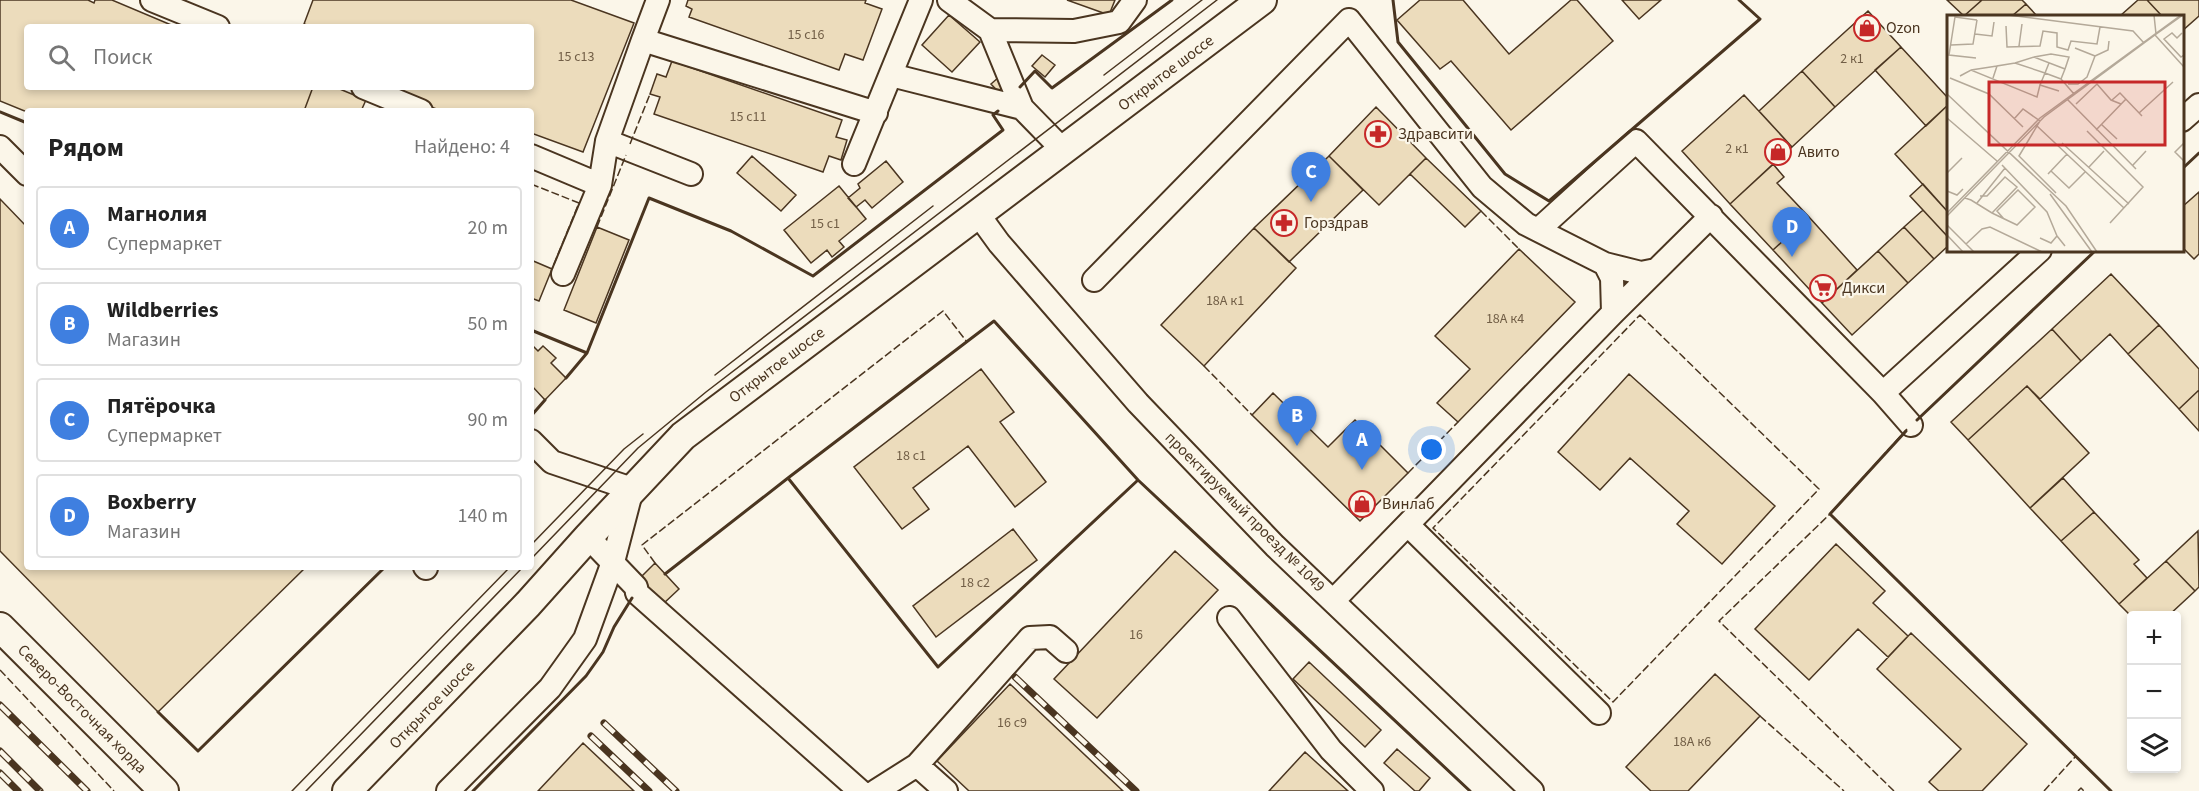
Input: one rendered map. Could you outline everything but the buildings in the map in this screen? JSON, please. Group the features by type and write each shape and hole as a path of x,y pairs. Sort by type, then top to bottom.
{"main road":[{"name":"Открытое шоссе","path":"347,791 528,604 683,436 1262,0"},
{"name":"Северо-Восточная хорда","path":"0,629 164,791"}],"street":[{"path":"152,0 211,24"},
{"path":"563,274 600,185 607,141 658,0"},
{"path":"854,164 921,0"},
{"path":"949,0 990,30 1022,108 1064,151"},
{"path":"990,30 1074,31 1119,22 1134,0"},
{"path":"1094,280 1349,20 1482,187 1526,224 1605,264 1641,273 1656,270"},
{"path":"643,40 876,113"},
{"path":"891,75 1022,108"},
{"path":"370,90 414,108"},
{"path":"2184,118 2199,105"},
{"path":"607,141 691,174"},
{"path":"1538,230 1636,141 1883,393 1911,425"},
{"path":"0,147 24,171"},
{"path":"534,157 600,185"},
{"name":"проектируемый проезд № 1049","path":"978,214 999,243 1138,403 1275,546 1532,791"},
{"path":"1333,601 1408,525 1602,339 1613,313 1711,216"},
{"path":"1883,393 2038,252"},
{"path":"1605,264 1612,278 1613,313"},
{"path":"448,791 550,688 585,639 613,562 632,489 552,462 534,444"},
{"path":"1408,525 1599,713"},
{"path":"588,537 636,587 637,593 860,791"},
{"path":"1229,618 1331,750 1372,791"},
{"name":"Северо-Восточная хорда","path":"0,629 159,791"},
{"path":"876,791 917,765 1030,638 1050,637 1066,651"},
{"path":"917,765 946,791"}],"tram line":[{"path":"1104,75 1202,0"},
{"path":"534,556 638,448 706,392 1217,0"},
{"path":"715,375 933,206"},
{"path":"534,542 624,449 643,434"},
{"path":"292,791 507,570"},
{"path":"306,791 520,570"}],"railway":[{"path":"1015,677 1136,791"},
{"path":"0,705 87,791"},
{"path":"604,723 676,791"},
{"path":"591,736 649,791"},
{"path":"0,751 40,791"},
{"path":"0,773 18,791"}],"fence":[{"path":"630,144 650,94"},
{"path":"597,227 626,155"},
{"path":"534,185 579,203 552,269"},
{"path":"1481,211 1519,249"},
{"path":"655,563 642,545 943,311 967,342"},
{"path":"1640,315 1819,489 1613,702 1433,528 1640,315"},
{"path":"1204,366 1252,415"},
{"path":"1408,473 1458,422"},
{"path":"1894,791 1719,621 1830,514 1907,429"},
{"path":"1830,514 2111,791"},
{"path":"0,670 114,791"},
{"path":"1760,716 1844,791"},
{"path":"2044,791 2076,756"},
{"path":"2078,791 2081,788 2084,791"}],"wall":[{"path":"1020,87 1035,71 1052,88 1172,0"},
{"path":"1393,0 1398,42 1505,174 1549,201 1760,19 1739,0"},
{"path":"566,378 587,353 649,198 731,231 813,276 1003,130 993,115 998,111"},
{"path":"0,112 24,122"},
{"path":"2184,167 2199,153"},
{"path":"1917,420 2094,252"},
{"path":"665,574 994,321 1138,480 1470,791"},
{"path":"534,331 587,353"},
{"path":"534,413 545,400"},
{"path":"1906,431 1830,514 2111,791"},
{"path":"788,478 938,667 1138,480"},
{"path":"158,712 198,751 382,570"},
{"path":"473,791 586,676 603,652 614,627 632,598"}],"place":[{"name":"Ozon","path":"1867,28"},
{"name":"Здравсити","path":"1378,134"},
{"name":"Авито","path":"1778,152"},
{"name":"Пятёрочка","path":"1311,202"},
{"name":"Горздрав","path":"1284,223"},
{"name":"Boxberry","path":"1792,257"},
{"name":"Дикси","path":"1823,288"},
{"name":"Wildberries","path":"1297,446"},
{"name":"Магнолия","path":"1362,470"},
{"name":"Винлаб","path":"1362,504"}]}
